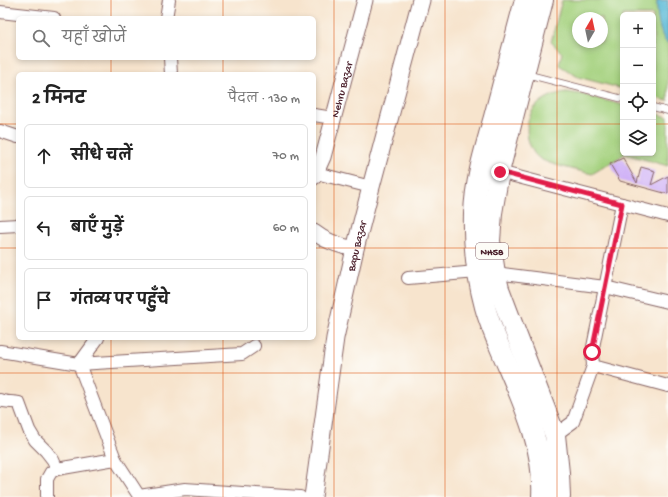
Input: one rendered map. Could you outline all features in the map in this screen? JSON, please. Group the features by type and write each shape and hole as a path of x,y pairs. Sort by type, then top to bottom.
{"highway":[{"name":"NH58","path":"525,0 481,164 476,195 474,250 510,318 555,435 560,473 560,497"},
{"name":"NH58","path":"542,497 541,471 533,434 525,409 485,309 486,273 492,213 500,172 543,0"}],"main road":[{"name":"Bapu Bazar","path":"312,497 335,338 355,249 421,0"}],"street":[{"path":"166,16 169,0"},
{"name":"Nehru Bazar","path":"316,173 323,157 365,0"},
{"path":"0,12 36,16"},
{"path":"170,60 171,72"},
{"path":"316,115 333,118"},
{"path":"0,132 16,136"},
{"path":"500,172 668,216"},
{"path":"316,175 371,187"},
{"path":"555,435 572,422 593,366 592,352 622,204"},
{"path":"0,226 16,225"},
{"path":"316,234 328,242 355,249"},
{"path":"408,278 486,273 605,287 668,302"},
{"path":"79,364 97,340"},
{"path":"0,351 79,364 242,354 254,346"},
{"path":"79,364 115,459 139,496 185,488 300,497"},
{"path":"593,366 668,386"},
{"path":"0,400 3,402 19,403 29,430 35,440 53,460 57,468"},
{"path":"46,497 47,479 51,472 57,468 115,459"}],"lane":[{"path":"524,73 620,98"},
{"path":"656,108 668,111"}],"green space":[{"path":"562,0 668,0 668,101 656,98 656,12 620,12 620,88 578,77 559,65 562,53 551,42"},
{"path":"566,92 580,94 620,104 620,156 622,156 592,174 556,165 539,158 533,152 528,139 528,121 535,107 548,97"},
{"path":"656,114 668,117 668,166 632,156 656,156"}],"water":[{"path":"657,0 668,0 668,44 660,30"}],"building":[{"path":"623,158 637,183 641,167 655,171 651,185 668,176 668,194 620,181 610,164"}],"route":[{"path":"500,172 622,204 592,352"}]}
